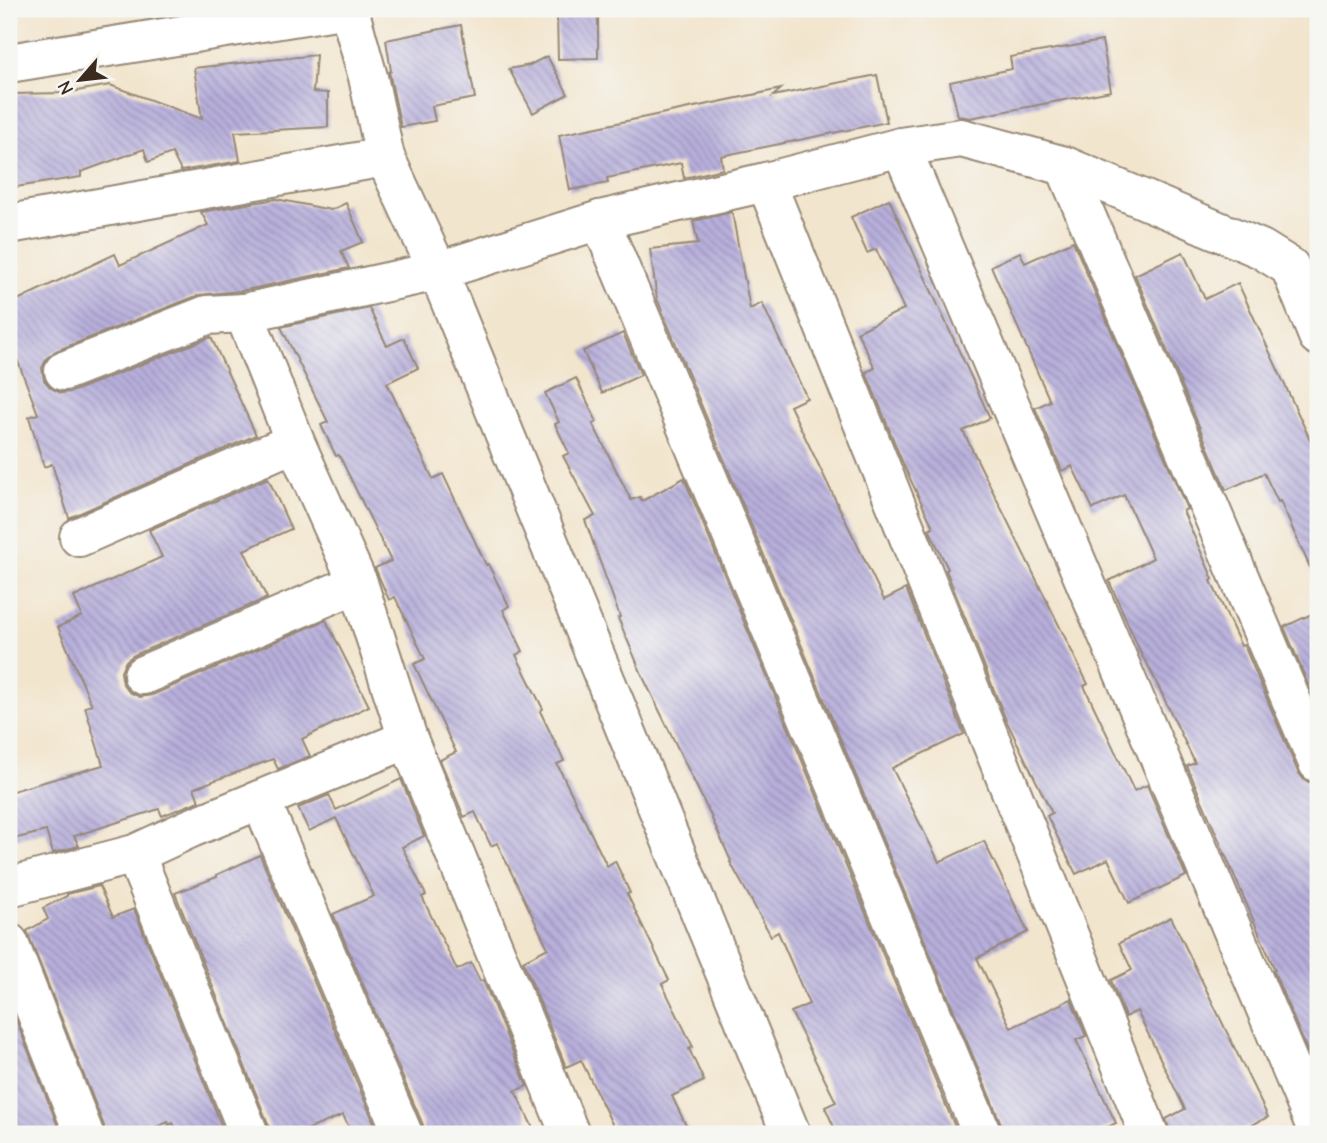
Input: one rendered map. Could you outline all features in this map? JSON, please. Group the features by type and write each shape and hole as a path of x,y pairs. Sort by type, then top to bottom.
{"street":[{"path":"9,63 349,19 380,9"},
{"path":"349,19 368,77 385,157 438,271 791,1134"},
{"path":"64,372 207,315 244,313 438,271 600,220 766,182 901,147 961,138 1065,166 1261,248 1290,267 1318,336"},
{"path":"901,147 1318,1132"},
{"path":"9,224 385,157"},
{"path":"1065,166 1318,763"},
{"path":"766,182 1149,1134"},
{"path":"600,220 982,1134"},
{"path":"244,313 295,442 358,583 408,739 570,1134"},
{"path":"79,537 295,442"},
{"path":"143,675 358,583"},
{"path":"9,887 135,854 191,828 408,739"},
{"path":"261,801 403,1134"},
{"path":"135,854 249,1134"},
{"path":"9,943 84,1134"}],"building":[{"path":"557,14 598,14 598,58 558,59"},
{"path":"461,25 475,98 432,106 435,121 401,127 389,72 386,40"},
{"path":"1102,41 1111,91 970,118 958,116 950,82 1012,69 1010,57"},
{"path":"316,55 313,92 328,93 328,127 235,132 240,161 181,171 172,153 148,162 144,149 81,172 81,177 9,188 9,94 66,93 110,85 202,119 194,68"},
{"path":"547,56 568,94 533,113 509,69 530,65"},
{"path":"877,75 887,122 721,156 723,169 684,178 681,163 607,178 608,183 570,190 559,135 781,89 773,96"},
{"path":"276,199 331,210 346,203 363,242 341,251 349,268 241,291 199,295 56,351 47,358 42,368 44,380 51,388 61,393 71,392 211,337 256,435 69,518 52,464 44,467 29,417 38,414 9,338 9,304 115,254 120,265 208,225 201,212"},
{"path":"889,199 990,418 963,431 1088,684 1084,686 1134,791 1147,785 1186,876 1129,903 1108,859 1076,874 1047,816 1052,813 1006,720 946,570 948,569 929,529 933,527 904,466 866,372 875,368 857,332 904,309 876,249 867,253 851,217"},
{"path":"732,212 750,309 762,303 807,398 790,406 884,600 906,589 964,734 892,768 939,862 984,841 1028,932 977,958 1011,1028 1071,999 1086,1036 1076,1040 1116,1123 1094,1134 1003,1134 1002,1126 657,299 650,249 698,244 693,221"},
{"path":"1073,241 1187,509 1183,511 1213,579 1211,581 1241,646 1244,645 1298,772 1305,781 1318,784 1318,1076 1187,766 1195,763 1143,658 1109,581 1153,558 1124,495 1093,509 1072,466 1062,471 1035,408 1050,401 991,266 1020,252 1025,263"},
{"path":"1183,252 1205,299 1238,283 1318,457 1318,585 1280,501 1278,502 1264,473 1226,490 1135,275"},
{"path":"369,308 387,346 404,338 418,368 387,383 433,479 443,474 486,565 488,564 509,606 503,610 523,651 516,655 543,709 540,711 564,761 557,764 607,866 615,861 630,893 627,894 669,980 662,984 693,1047 689,1049 704,1081 672,1096 690,1134 617,1134 581,1060 566,1067 523,961 548,948 497,843 491,846 475,812 464,817 440,760 456,752 414,664 425,659 395,597 389,600 375,568 391,561 339,455 336,456 321,425 328,422 281,327"},
{"path":"623,333 641,375 602,393 583,351"},
{"path":"576,378 597,422 593,424 631,500 640,497 642,501 684,478 958,1134 837,1134 825,1107 836,1102 791,1012 809,1004 778,932 771,936 730,862 618,618 620,617 585,520 595,516 563,456 569,453 555,424 559,422 545,393"},
{"path":"268,478 291,529 244,550 267,598 134,655 126,661 121,672 123,684 129,692 140,697 152,695 326,620 369,706 302,739 310,756 278,769 273,759 194,788 199,801 162,816 159,809 74,836 79,846 53,853 46,831 9,840 9,792 103,765 85,707 92,705 58,627 82,616 74,597 162,557 149,530"},
{"path":"1318,611 1318,708 1284,627"},
{"path":"401,779 424,836 402,847 426,895 422,897 457,970 471,963 480,981 483,980 527,1086 515,1091 536,1134 424,1134 423,1125 333,914 374,896 336,818 309,831 298,808 329,795 336,810"},
{"path":"260,855 379,1134 352,1134 343,1115 297,1134 270,1134 175,893 217,877 216,875"},
{"path":"99,886 113,917 134,909 225,1134 178,1134 173,1123 169,1125 168,1122 140,1134 105,1134 27,931 48,919 43,908 67,894"},
{"path":"1171,917 1268,1117 1234,1134 1170,1134 1166,1119 1185,1109 1137,1011 1125,1017 1111,980 1132,970 1119,943"},
{"path":"9,1002 61,1134 9,1134"}]}
